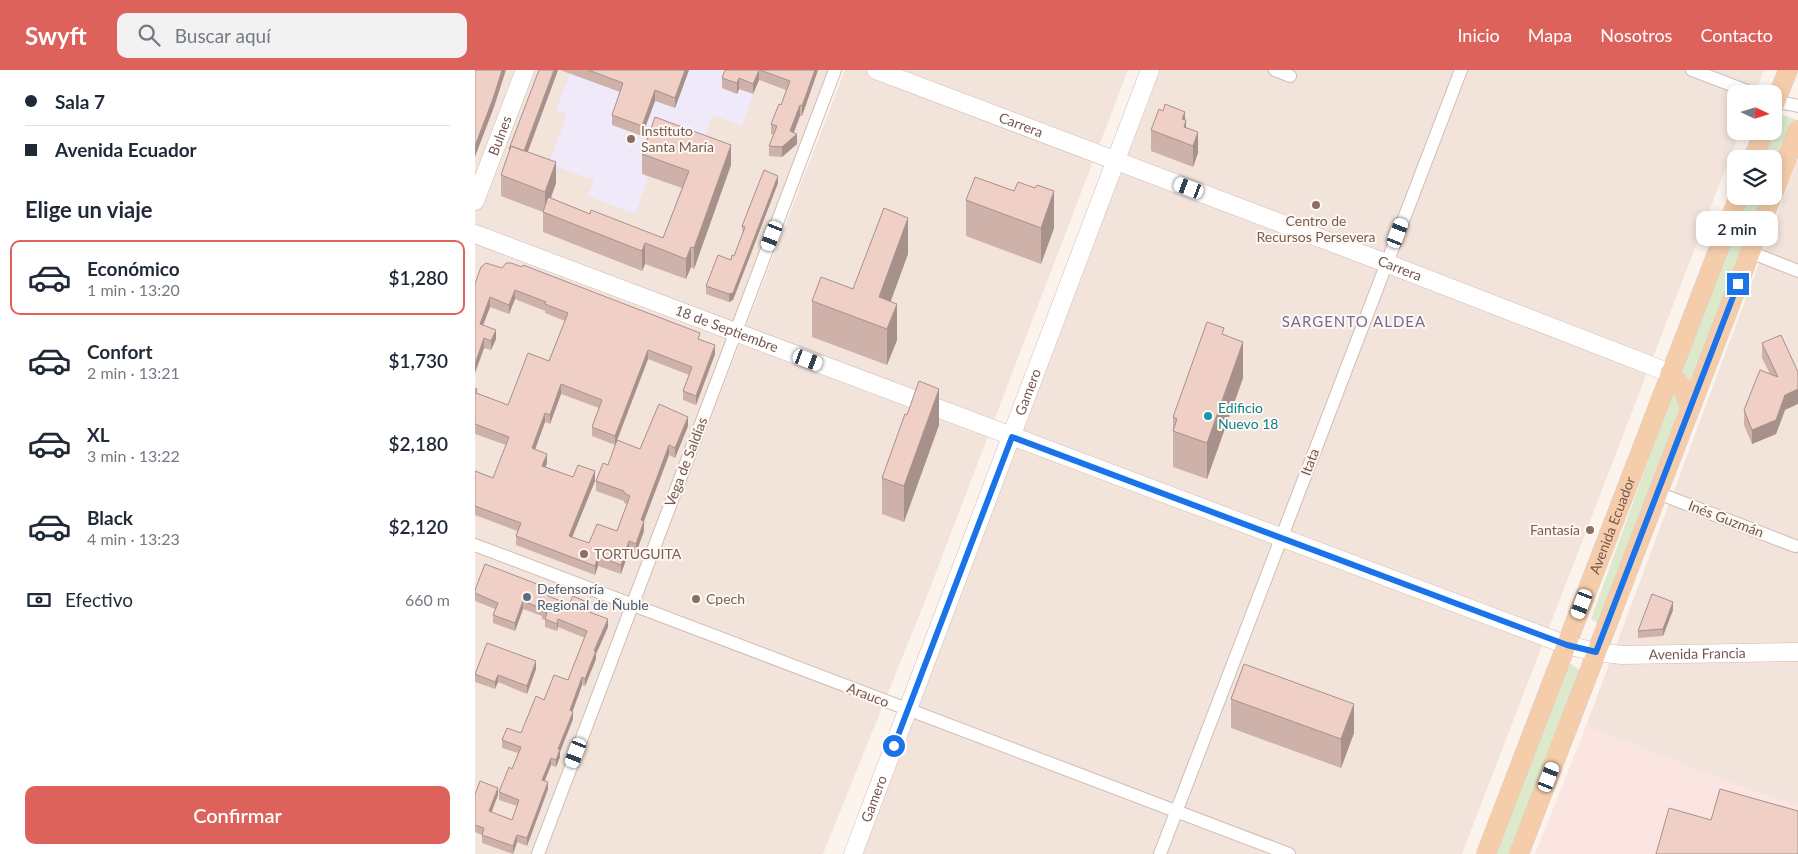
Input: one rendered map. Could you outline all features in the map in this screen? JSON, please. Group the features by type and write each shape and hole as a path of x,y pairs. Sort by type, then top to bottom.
{"main road":[{"path":"1782,85 1788,70"},
{"path":"1782,171 1798,130"},
{"name":"Avenida Ecuador","path":"1486,854 1735,205"},
{"path":"1519,854 1769,205"},
{"path":"1670,372 1683,388 1690,408"}],"street":[{"name":"Bulnes","path":"475,201 525,70"},
{"name":"Vega de Saldías","path":"538,854 835,70"},
{"name":"Carrera","path":"877,70 1670,372"},
{"name":"Gamero","path":"853,854 1150,70"},
{"path":"1275,70 1289,76"},
{"name":"Itata","path":"1160,854 1461,70"},
{"path":"1692,70 1731,85"},
{"path":"1783,104 1798,106"},
{"name":"18 de Septiembre","path":"475,234 1567,645 1596,652"},
{"path":"1751,252 1798,271"},
{"name":"Inés Guzmán","path":"1658,493 1795,546"},
{"name":"Arauco","path":"475,545 1289,854"},
{"name":"Avenida Francia","path":"1596,652 1622,655 1798,652"}],"shaded area":[{"path":"475,70 833,70 531,854 475,854"},
{"name":"Instituto Santa María","path":"560,70 762,70 742,126 713,115 699,152 731,165 717,201 649,176 635,214 588,196 594,180 549,164 567,114 556,110 570,74"},
{"path":"845,70 1128,70 927,596 823,854 543,854"},
{"path":"1159,70 1764,70 1758,85 1727,85 1727,140 1737,140 1733,150 1727,150 1727,165 1462,854 859,854"},
{"path":"1798,159 1798,806 1736,785 1586,726"},
{"path":"1586,726 1736,785 1798,806 1798,854 1535,854"}],"green space":[{"path":"1783,115 1797,120 1782,159 1782,150 1766,150 1770,140 1783,140"},
{"path":"1745,205 1763,205 1693,386 1681,369"},
{"path":"1674,389 1683,400 1601,625 1591,619"},
{"path":"1569,663 1581,671 1514,854 1496,854"}],"building":[{"path":"475,70 502,70 475,146"},
{"path":"539,70 554,70 524,151 511,146 509,149"},
{"path":"588,70 685,70 675,98 655,90 642,126 612,115 623,83"},
{"path":"725,70 759,70 753,84 739,78 737,83 722,78"},
{"path":"760,70 815,70 802,106 800,105 790,131 797,134 782,147 769,146 777,126 771,124 790,81"},
{"path":"1165,104 1185,112 1182,119 1186,120 1184,127 1198,132 1193,146 1151,130 1159,109 1163,111"},
{"path":"655,117 731,145 694,248 691,247 686,259 645,243 642,251 543,212 548,197 590,214 591,210 663,238 689,171 642,154"},
{"path":"511,146 556,162 545,192 501,175"},
{"path":"764,170 778,176 733,293 729,294 706,286 718,255 731,260 732,255 734,256 745,227 742,226"},
{"path":"975,177 1014,191 1018,182 1035,188 1037,185 1054,191 1041,228 966,200"},
{"path":"884,208 908,218 879,297 897,304 887,329 812,301 821,277 853,289"},
{"path":"486,263 502,268 506,263 522,267 523,265 700,333 698,339 715,345 696,396 683,391 692,367 648,350 615,436 592,427 602,400 561,384 550,415 545,413 532,448 547,454 542,466 573,477 578,465 595,471 569,536 589,543 597,524 617,531 630,496 624,493 624,491 596,481 603,463 608,465 617,440 640,449 659,404 688,417 675,448 669,445 641,520 644,521 636,544 629,541 621,565 598,556 595,566 516,536 521,523 475,506 475,471 493,478 509,437 475,424 475,388 477,389 476,393 508,405 528,353 549,361 568,313 515,290 509,305 490,297 480,324 496,330 491,341 484,338 475,364 475,284 481,267"},
{"path":"1207,322 1224,328 1222,334 1243,342 1207,443 1173,431 1177,419 1173,417"},
{"path":"1781,335 1798,372 1798,389 1785,395 1776,420 1752,430 1744,410 1760,370 1778,377 1762,343"},
{"path":"919,381 939,389 904,486 882,478"},
{"path":"485,564 550,589 548,596 569,604 573,596 587,602 584,610 608,619 594,651 596,651 585,679 582,677 570,710 573,712 558,749 560,749 556,760 551,758 542,780 548,782 527,838 517,835 513,846 482,835 484,828 475,825 475,794 480,781 498,788 489,811 512,820 519,800 499,792 509,767 512,769 521,747 502,740 507,728 521,733 536,696 544,700 554,675 568,680 587,631 558,619 557,624 545,619 547,613 542,611 543,609 523,601 515,623 493,615 498,603 475,593"},
{"path":"1652,594 1673,602 1663,629 1638,631"},
{"path":"487,643 536,661 527,686 498,675 495,682 475,674"},
{"path":"1244,664 1354,704 1341,739 1231,699"},
{"path":"1720,789 1798,811 1798,854 1656,854 1669,808 1711,820"}],"place":[{"name":"Instituto Santa María","path":"631,139"},
{"name":"Centro de Recursos Persevera","path":"1316,205"},
{"name":"Edificio Nuevo 18","path":"1208,416"},
{"name":"Fantasía","path":"1590,530"},
{"name":"TORTUGUITA","path":"584,554"},
{"name":"Defensoría Regional de Ñuble","path":"527,597"},
{"name":"Cpech","path":"696,599"}],"district":[{"name":"SARGENTO ALDEA","path":"1354,322"}],"route":[{"path":"894,746 1012,437 1567,645 1596,652 1738,284"}]}
